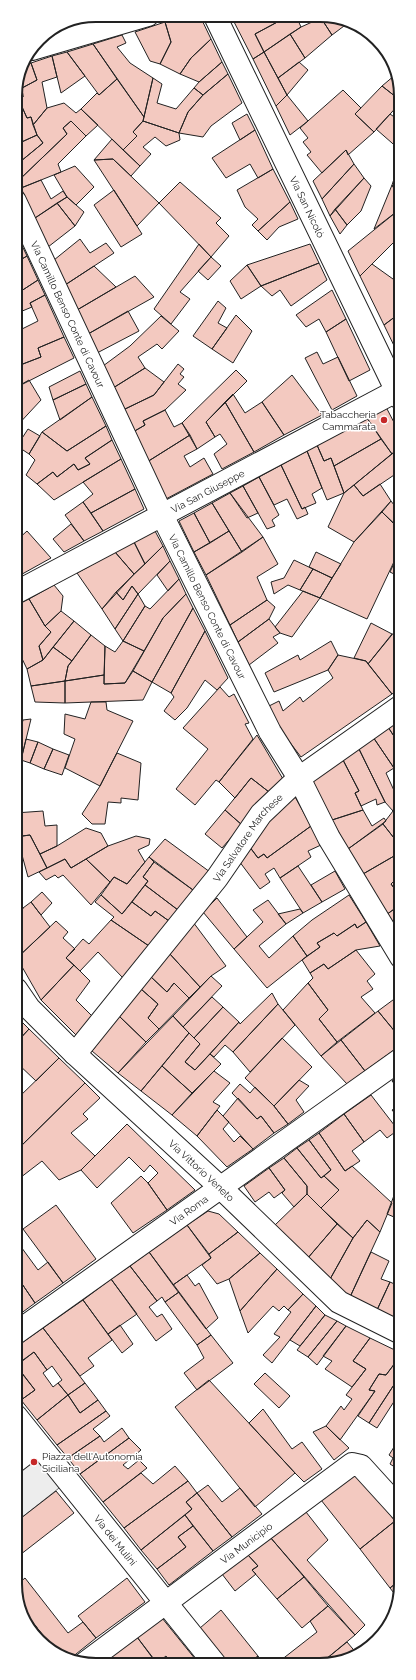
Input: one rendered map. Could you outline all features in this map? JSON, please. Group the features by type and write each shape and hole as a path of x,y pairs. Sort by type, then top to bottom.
{"street":[{"path":"42,46 124,22"},
{"name":"Via San Nicolò","path":"218,22 394,381"},
{"name":"Via Camillo Benso Conte di Cavour","path":"22,216 162,515 270,732 299,778 329,838 394,945"},
{"name":"Via San Giuseppe","path":"22,589 162,515 394,396"},
{"name":"Via Salvatore Marchese","path":"76,1054 217,878 262,814 299,778 394,710"},
{"name":"Via Vittorio Veneto","path":"22,998 29,1008 76,1054 220,1187 339,1302 394,1330"},
{"name":"Via Roma","path":"22,1329 394,1064"},
{"name":"Via dei Mulini","path":"22,1424 167,1602 210,1658"},
{"path":"22,1456 38,1444"},
{"name":"Via Municipio","path":"92,1658 352,1464 361,1466 394,1502"}],"shaded area":[{"name":"Piazza dell'Autonomia Siciliana","path":"22,1424 68,1481 22,1517"}],"building":[{"path":"165,22 203,22 211,39 191,58 180,74 160,64 171,42"},
{"path":"165,22 171,42 160,64 150,61 135,32"},
{"path":"234,22 277,22 255,34 264,52 253,59"},
{"path":"277,22 299,22 301,27 264,52 255,34"},
{"path":"312,22 324,22 332,35 305,58 290,34"},
{"path":"324,22 334,23 344,26 332,35"},
{"path":"290,34 305,58 278,78 264,52"},
{"path":"122,35 126,43 117,47 130,63 153,78 144,117 93,44"},
{"path":"211,39 222,62 199,82 180,74 191,58"},
{"path":"93,44 117,79 99,95 67,52"},
{"path":"67,52 85,76 61,93 52,56"},
{"path":"264,52 287,95 276,106 253,59"},
{"path":"52,56 57,77 42,82 47,108 33,125 31,117 27,118 22,107 23,88 37,80 31,63"},
{"path":"222,62 228,74 203,95 194,88 199,82"},
{"path":"299,62 308,70 287,95 278,78"},
{"path":"30,63 37,80 23,88 26,72"},
{"path":"228,74 242,103 211,126 203,137 179,133 188,112 203,95"},
{"path":"153,78 162,84 157,103 176,109 194,88 203,95 188,112 179,133 143,121"},
{"path":"391,78 394,95 382,86"},
{"path":"117,79 144,117 143,121 133,132 137,136 123,150 81,109 97,93 99,95"},
{"path":"382,86 394,95 394,110 374,132 355,114"},
{"path":"343,90 361,108 355,114 374,132 348,155 346,150 322,173 307,155 311,152 303,142 308,138 300,128"},
{"path":"287,95 308,121 290,135 276,106"},
{"path":"64,103 76,113 81,109 98,125 86,136 71,121 63,128 67,134 22,177 22,160 43,143 37,135 33,125 47,108"},
{"path":"22,107 27,118 31,117 37,135 22,142"},
{"path":"247,114 255,130 240,140 232,123"},
{"path":"390,114 394,117 394,145 376,129"},
{"path":"71,121 86,136 58,164 61,172 22,188 22,177 67,134 63,128"},
{"path":"143,121 179,133 180,140 166,146 155,137 143,147 151,154 140,166 123,150 137,136 133,132"},
{"path":"255,130 273,169 258,178 250,164 226,178 212,158"},
{"path":"37,135 43,143 22,160 22,142"},
{"path":"112,139 140,166 131,176 113,159 94,160"},
{"path":"346,150 354,164 322,199 313,181"},
{"path":"113,159 159,203 137,226 94,160"},
{"path":"354,164 364,178 330,216 322,199"},
{"path":"75,166 94,187 76,205 67,197 54,175"},
{"path":"273,169 290,202 258,231 252,225 258,219 245,207 237,190"},
{"path":"364,178 371,186 361,211 347,225 335,209"},
{"path":"41,180 51,199 63,191 67,197 35,218 22,188"},
{"path":"180,182 221,218 216,223 229,236 211,257 159,203"},
{"path":"392,185 394,188 394,214 374,229"},
{"path":"114,190 142,234 121,247 94,205"},
{"path":"67,197 84,212 75,226 57,203"},
{"path":"290,202 298,219 279,227 267,240 258,231"},
{"path":"57,203 75,226 48,247 35,218"},
{"path":"335,209 347,225 340,234 330,216"},
{"path":"394,214 394,242 360,276 348,251"},
{"path":"80,239 90,253 106,243 114,253 65,285 54,260"},
{"path":"199,244 211,257 180,292 190,299 171,324 154,309"},
{"path":"310,244 319,263 261,286 247,265"},
{"path":"22,246 27,256 22,259"},
{"path":"27,256 38,280 22,290 22,259"},
{"path":"211,257 221,266 208,280 198,271"},
{"path":"319,263 327,280 291,306 280,290 272,296 261,286"},
{"path":"372,264 394,280 394,318 384,325 360,276"},
{"path":"247,265 261,286 241,299 230,281"},
{"path":"94,266 116,287 77,310 65,285"},
{"path":"135,276 154,297 88,334 77,310"},
{"path":"38,280 45,295 30,303 32,307 22,311 22,290"},
{"path":"332,290 346,319 326,332 319,319 306,327 296,315"},
{"path":"45,295 64,337 38,348 41,357 22,364 22,329 38,321 30,303"},
{"path":"218,301 226,308 218,323 227,328 212,349 193,336"},
{"path":"128,311 139,331 97,353 88,334"},
{"path":"236,315 252,331 233,363 212,349"},
{"path":"161,316 179,331 162,349 157,344 138,357 145,368 113,388 103,366 130,346"},
{"path":"394,318 394,346 384,325"},
{"path":"346,319 370,370 349,381 326,332"},
{"path":"64,337 74,358 22,384 22,364 41,357 38,348"},
{"path":"317,352 323,364 338,357 357,396 332,410 305,358"},
{"path":"178,364 184,369 180,374 184,377 178,384 186,390 165,410 143,421 145,425 133,432 123,410 154,395"},
{"path":"145,368 164,382 154,395 123,410 113,388"},
{"path":"236,370 247,381 206,422 215,437 197,449 182,423"},
{"path":"80,371 86,384 53,400 49,387"},
{"path":"292,375 322,415 284,435 262,402"},
{"path":"29,380 41,400 22,420 22,384"},
{"path":"86,384 92,397 60,420 53,400"},
{"path":"233,394 245,413 262,402 284,435 254,452 225,402"},
{"path":"92,397 106,426 67,451 42,432"},
{"path":"225,402 254,452 222,469 214,454 227,444 220,434 215,437 206,422"},
{"path":"386,407 394,422 394,452 392,454 367,418"},
{"path":"165,410 174,427 182,423 190,435 147,462 133,432 145,425 143,421"},
{"path":"367,418 381,439 334,466 331,458 324,461 317,445"},
{"path":"106,426 112,440 85,458 90,464 78,470 74,464 57,477 53,472 37,484 26,475 35,460 29,454 42,432 67,451"},
{"path":"28,429 40,436 29,454 22,449 22,438"},
{"path":"190,435 197,449 184,456 190,467 204,458 213,474 164,500 147,462"},
{"path":"381,439 392,454 344,493 334,466"},
{"path":"112,440 121,459 54,500 37,484 53,472 57,477 74,464 78,470 90,464 85,458"},
{"path":"317,445 324,461 331,458 344,493 327,500 307,451"},
{"path":"307,451 322,488 312,494 316,503 302,509 281,465"},
{"path":"394,452 394,475 363,496 354,485"},
{"path":"121,459 135,489 91,513 83,502 93,494 83,482"},
{"path":"281,465 302,509 305,507 308,514 297,519 287,499 274,505 259,477"},
{"path":"259,477 279,515 272,520 275,526 267,529 243,486"},
{"path":"380,484 391,501 354,542 328,527 344,493 354,485 363,496"},
{"path":"243,486 258,513 247,518 230,493"},
{"path":"135,489 144,509 103,531 91,513"},
{"path":"230,493 263,537 242,552 212,503"},
{"path":"391,501 394,505 394,523 382,512"},
{"path":"83,502 103,531 84,541 65,515"},
{"path":"212,503 229,531 210,543 194,513"},
{"path":"382,512 394,524 394,562 367,619 320,598 354,542"},
{"path":"194,513 210,543 194,552 179,521"},
{"path":"71,524 84,541 64,552 53,539"},
{"path":"27,531 51,558 22,574 22,536"},
{"path":"155,531 163,546 145,564 134,542"},
{"path":"229,531 242,552 206,575 194,552"},
{"path":"263,537 278,564 257,577 267,600 230,625 206,575"},
{"path":"134,542 145,564 134,574 115,552"},
{"path":"163,546 170,561 138,594 132,586 123,600 116,592"},
{"path":"115,552 134,574 102,609 77,573"},
{"path":"316,552 341,564 332,578 309,567"},
{"path":"294,560 313,569 300,590 288,585 274,594 271,582 284,578"},
{"path":"170,561 179,579 168,591 157,575"},
{"path":"394,563 394,574 390,572"},
{"path":"313,569 332,578 320,598 300,590"},
{"path":"179,579 186,594 163,618 144,651 123,641 145,606 150,609"},
{"path":"54,585 63,596 61,611 45,626 29,599"},
{"path":"132,586 138,594 115,629 102,609 116,592 123,600"},
{"path":"303,591 320,598 292,637 280,633 275,627"},
{"path":"138,594 145,606 123,641 115,629"},
{"path":"186,594 193,608 152,682 133,671 163,618"},
{"path":"29,599 45,626 51,632 39,646 43,660 27,669 22,659 22,602"},
{"path":"267,600 275,607 269,619 238,642 230,625"},
{"path":"193,608 205,631 171,693 152,682"},
{"path":"61,611 74,621 43,660 39,646 51,632 45,626"},
{"path":"269,619 280,633 273,637 278,643 249,665 238,642"},
{"path":"74,621 91,635 72,661 53,647"},
{"path":"371,623 392,634 368,664 366,661 354,658"},
{"path":"205,631 228,678 217,690 205,680 187,708 175,720 164,711 174,697 171,693"},
{"path":"394,632 394,692 392,694 368,664"},
{"path":"91,635 105,646 104,675 65,681 68,666"},
{"path":"123,641 144,651 125,683 104,684 105,646 115,652"},
{"path":"331,641 338,655 328,670 274,692 265,673 298,655 300,660"},
{"path":"53,647 72,661 68,666 65,681 31,686 27,669 43,660"},
{"path":"338,655 366,661 392,694 301,757 282,732 269,706 279,701 283,711 300,697 303,702 333,678 328,670"},
{"path":"133,671 152,682 143,700 65,703 65,681 104,675 104,684 125,683"},
{"path":"65,681 65,703 35,702 31,686"},
{"path":"220,687 229,697 234,694 249,723 245,724 253,739 219,782 216,780 195,805 176,789 208,749 183,728"},
{"path":"91,702 106,702 107,710 133,721 100,786 65,768 75,739 64,734 65,714 85,719"},
{"path":"31,719 22,756 22,724 23,720"},
{"path":"394,723 394,736 388,727"},
{"path":"388,727 394,736 394,768 373,737"},
{"path":"257,735 283,779 269,792 251,778 235,798 219,782"},
{"path":"373,737 394,768 386,773 394,790 393,811 385,802 358,747"},
{"path":"26,739 38,742 30,763 22,760"},
{"path":"38,742 53,749 44,769 30,763"},
{"path":"358,747 385,802 377,805 376,799 361,806 355,793 359,791 342,758"},
{"path":"53,749 69,755 62,775 44,769"},
{"path":"117,753 141,763 138,800 121,798 121,803 108,802 105,824 92,824 82,814 100,786"},
{"path":"342,758 359,791 355,793 363,810 332,820 309,781"},
{"path":"251,778 269,792 242,825 225,810"},
{"path":"294,795 311,826 267,858 264,854 258,858 249,846 269,816"},
{"path":"394,808 394,838 383,824"},
{"path":"225,810 242,825 222,848 205,834"},
{"path":"363,810 372,826 384,818 386,821 348,849 332,820"},
{"path":"43,811 45,826 57,825 57,846 40,854 30,835 22,836 22,812"},
{"path":"383,824 394,838 394,856 363,874 348,849"},
{"path":"311,826 321,845 308,851 311,857 280,878 274,868 265,874 270,882 260,889 239,861 249,846 258,858 264,854 267,858"},
{"path":"86,828 101,833 108,846 71,868 65,859 47,868 40,854 57,846"},
{"path":"30,835 47,868 28,877 22,855 22,836"},
{"path":"136,836 150,839 149,845 138,850 145,862 127,884 114,877 110,882 86,859 108,846"},
{"path":"165,839 210,872 193,890 149,857"},
{"path":"394,856 394,881 391,884 394,888 394,909 386,915 363,874"},
{"path":"149,857 154,862 143,877 148,881 122,914 101,895 114,877 127,884"},
{"path":"65,859 71,868 86,859 110,882 91,905 63,875 58,878 55,875 46,880 39,872"},
{"path":"154,862 193,890 178,910 145,885 148,881 143,877"},
{"path":"298,866 322,902 303,913 280,878"},
{"path":"335,871 345,889 322,902 311,885"},
{"path":"394,881 394,888 391,884"},
{"path":"145,885 178,910 169,921 155,911 151,916 132,902"},
{"path":"42,892 52,903 41,915 31,902"},
{"path":"101,895 122,914 132,902 151,916 155,911 169,921 149,946 111,920 114,917 95,902"},
{"path":"349,895 366,922 357,928 355,924 337,936 334,933 317,943 320,947 307,956 293,936 312,920"},
{"path":"217,898 247,937 234,949 203,912"},
{"path":"268,900 286,924 259,946 269,958 293,936 307,956 267,988 234,949 263,922 253,910"},
{"path":"31,902 50,927 22,953 22,909"},
{"path":"300,909 303,913 286,924 278,914"},
{"path":"394,909 394,928 386,915"},
{"path":"111,920 149,946 123,978 98,952 80,971 66,958 83,939 89,944"},
{"path":"56,921 68,932 63,938 75,949 66,958 74,965 41,1000 22,967 22,953"},
{"path":"193,922 226,966 211,976 200,987 169,953"},
{"path":"366,922 380,946 356,950 328,969 324,964 310,973 302,960 320,947 317,943 334,933 337,936 355,924 357,928"},
{"path":"356,950 375,974 367,981 373,989 361,997 375,1013 337,1042 319,1019 328,1010 308,983 313,978 310,973 324,964 328,969"},
{"path":"169,953 200,987 189,998 174,983 167,992 150,976"},
{"path":"74,965 90,981 76,1000 92,1016 76,1035 41,1000"},
{"path":"150,976 167,992 174,983 189,998 159,1029 148,1018 158,1004 141,989"},
{"path":"211,976 222,986 183,1027 173,1016"},
{"path":"308,983 328,1010 319,1019 337,1042 321,1056 283,1010"},
{"path":"141,989 158,1004 148,1018 159,1029 146,1042 119,1016"},
{"path":"272,993 278,1004 233,1052 225,1045 214,1057 210,1054 239,1022 240,1024"},
{"path":"212,997 223,1007 194,1038 183,1027"},
{"path":"394,999 394,1030 378,1011"},
{"path":"278,1004 295,1025 250,1072 233,1052"},
{"path":"223,1007 239,1022 195,1070 185,1062 200,1044 194,1038"},
{"path":"378,1011 394,1030 394,1050 365,1071 341,1040"},
{"path":"119,1016 146,1042 118,1073 92,1051"},
{"path":"173,1016 189,1033 141,1091 118,1073"},
{"path":"22,1022 29,1029 22,1037"},
{"path":"29,1029 59,1058 36,1081 22,1068 22,1037"},
{"path":"189,1033 200,1044 185,1062 195,1070 210,1054 221,1064 192,1093 162,1066"},
{"path":"282,1038 312,1067 274,1106 245,1078"},
{"path":"341,1040 365,1071 347,1084 321,1056"},
{"path":"59,1058 85,1083 22,1145 22,1094"},
{"path":"162,1066 192,1093 172,1115 141,1091"},
{"path":"214,1071 230,1083 213,1102 220,1106 197,1136 172,1115"},
{"path":"299,1080 309,1086 296,1100 304,1112 288,1124 274,1106"},
{"path":"85,1083 100,1098 83,1114 88,1119 71,1133 95,1156 81,1170 59,1180 42,1161 22,1176 22,1145"},
{"path":"240,1084 250,1093 255,1087 274,1106 288,1124 274,1133 261,1116 257,1119 232,1093"},
{"path":"371,1095 394,1125 394,1133 387,1138 380,1130 364,1142 344,1114"},
{"path":"238,1098 257,1119 261,1116 274,1133 253,1149 223,1116"},
{"path":"217,1110 229,1122 223,1129 234,1142 240,1136 253,1149 227,1167 197,1136"},
{"path":"344,1114 364,1142 352,1151 360,1161 345,1171 319,1133"},
{"path":"127,1124 195,1190 167,1210 148,1183 158,1173 150,1165 144,1172 129,1157 97,1188 81,1170"},
{"path":"319,1133 345,1171 352,1166 392,1203 380,1232 367,1220 353,1238 321,1208 339,1190 324,1176 331,1170 309,1140"},
{"path":"309,1140 331,1170 321,1178 297,1148"},
{"path":"297,1148 321,1178 324,1176 339,1190 321,1208 307,1194 307,1186 284,1158"},
{"path":"284,1158 307,1186 307,1194 294,1207 282,1193 285,1190 269,1168"},
{"path":"269,1168 285,1190 274,1198 269,1192 255,1202 244,1186"},
{"path":"141,1176 148,1183 167,1210 133,1233 111,1203"},
{"path":"307,1194 337,1224 307,1259 274,1226"},
{"path":"394,1196 394,1217 387,1214"},
{"path":"56,1205 96,1259 63,1283 23,1229"},
{"path":"208,1211 219,1214 238,1232 209,1254 187,1225"},
{"path":"367,1220 380,1232 350,1297 329,1281 353,1238"},
{"path":"337,1224 353,1238 329,1281 307,1259"},
{"path":"187,1225 211,1258 173,1285 149,1252"},
{"path":"238,1232 260,1253 229,1279 217,1284 202,1265 211,1258 209,1254"},
{"path":"22,1248 38,1270 48,1262 63,1283 35,1303 22,1284"},
{"path":"149,1252 179,1292 165,1302 162,1297 157,1301 130,1266"},
{"path":"371,1252 389,1261 381,1279 390,1282 377,1310 350,1297"},
{"path":"260,1253 277,1269 240,1311 229,1279"},
{"path":"130,1266 157,1301 149,1307 157,1317 162,1314 172,1329 156,1341 111,1279"},
{"path":"277,1269 303,1294 288,1310 284,1306 279,1311 273,1306 248,1333 240,1311"},
{"path":"187,1275 195,1286 199,1283 218,1318 206,1329 173,1285"},
{"path":"111,1279 137,1314 108,1334 83,1300"},
{"path":"390,1282 394,1284 394,1318 377,1310"},
{"path":"22,1284 35,1303 22,1313"},
{"path":"179,1292 211,1335 197,1345 165,1302"},
{"path":"303,1294 316,1306 272,1363 263,1355 280,1337 274,1334 291,1312 288,1310"},
{"path":"83,1300 112,1340 88,1358 94,1366 80,1376 43,1328"},
{"path":"316,1306 325,1315 300,1346 290,1340"},
{"path":"325,1315 337,1321 308,1357 297,1350"},
{"path":"337,1321 346,1326 317,1365 308,1357"},
{"path":"120,1325 133,1344 122,1353 108,1334"},
{"path":"346,1326 370,1338 353,1361 366,1369 352,1387 325,1369 332,1361 323,1356"},
{"path":"43,1328 85,1383 68,1395 58,1383 62,1380 52,1366 47,1370 34,1352 22,1361 22,1343"},
{"path":"211,1335 233,1363 197,1390 184,1373 204,1358 197,1345"},
{"path":"370,1338 394,1350 394,1364 386,1375 379,1374 369,1390 375,1391 340,1440 326,1426 341,1406 344,1410 352,1399 346,1395 366,1369 353,1361"},
{"path":"34,1352 47,1370 43,1373 53,1387 58,1383 68,1395 37,1420 22,1401 22,1399 35,1390 22,1374 22,1361"},
{"path":"394,1364 394,1385 369,1423 358,1416 375,1391 369,1390 379,1374 386,1375"},
{"path":"22,1373 35,1390 22,1399"},
{"path":"265,1373 290,1396 279,1408 254,1384"},
{"path":"209,1380 295,1473 255,1507 175,1407"},
{"path":"85,1383 98,1400 80,1413 68,1395"},
{"path":"394,1385 394,1402 377,1428 369,1423"},
{"path":"68,1395 80,1413 98,1400 106,1411 57,1445 37,1420"},
{"path":"263,1409 292,1449 302,1442 322,1469 304,1482 295,1473 249,1423"},
{"path":"106,1411 110,1416 93,1429 100,1436 68,1458 57,1445"},
{"path":"326,1426 349,1448 334,1460 313,1432"},
{"path":"122,1428 129,1438 80,1474 68,1458 100,1436 104,1442"},
{"path":"129,1438 141,1450 123,1465 128,1469 139,1460 147,1468 103,1502 80,1474"},
{"path":"394,1447 394,1467 390,1464 393,1458 389,1455"},
{"path":"175,1466 188,1481 124,1528 103,1502 141,1473 153,1484"},
{"path":"356,1472 394,1520 394,1522 360,1549 321,1500"},
{"path":"188,1481 197,1493 186,1502 192,1509 141,1550 124,1528"},
{"path":"208,1485 222,1502 240,1488 262,1514 232,1537 197,1493"},
{"path":"56,1491 74,1513 22,1553 22,1517"},
{"path":"197,1493 232,1537 213,1551 185,1515 192,1509 186,1502"},
{"path":"306,1512 328,1540 307,1560 365,1625 355,1635 270,1537"},
{"path":"185,1515 193,1526 178,1537 186,1547 157,1569 141,1550"},
{"path":"394,1522 394,1585 390,1588 360,1549"},
{"path":"193,1526 213,1551 169,1585 157,1569 186,1547 178,1537"},
{"path":"270,1537 304,1577 277,1599 252,1570 258,1566 248,1555"},
{"path":"248,1555 258,1566 252,1570 256,1574 235,1591 222,1574"},
{"path":"304,1577 328,1606 302,1628 277,1599"},
{"path":"25,1578 68,1633 83,1622 96,1638 75,1655 51,1643 32,1621 25,1603 22,1580"},
{"path":"127,1578 145,1602 96,1638 78,1616"},
{"path":"394,1585 393,1592 390,1588"},
{"path":"328,1606 355,1635 328,1657 284,1658 317,1632 310,1621"},
{"path":"221,1610 258,1656 256,1658 224,1658 200,1628"},
{"path":"162,1618 194,1658 168,1658 166,1656 163,1658 153,1658 137,1637"},
{"path":"137,1637 153,1658 110,1658"},
{"path":"347,1642 354,1650 344,1654 329,1657"}],"place":[{"name":"Tabaccheria Cammarata","path":"384,420"},
{"name":"Piazza dell'Autonomia Siciliana","path":"34,1462"}]}
